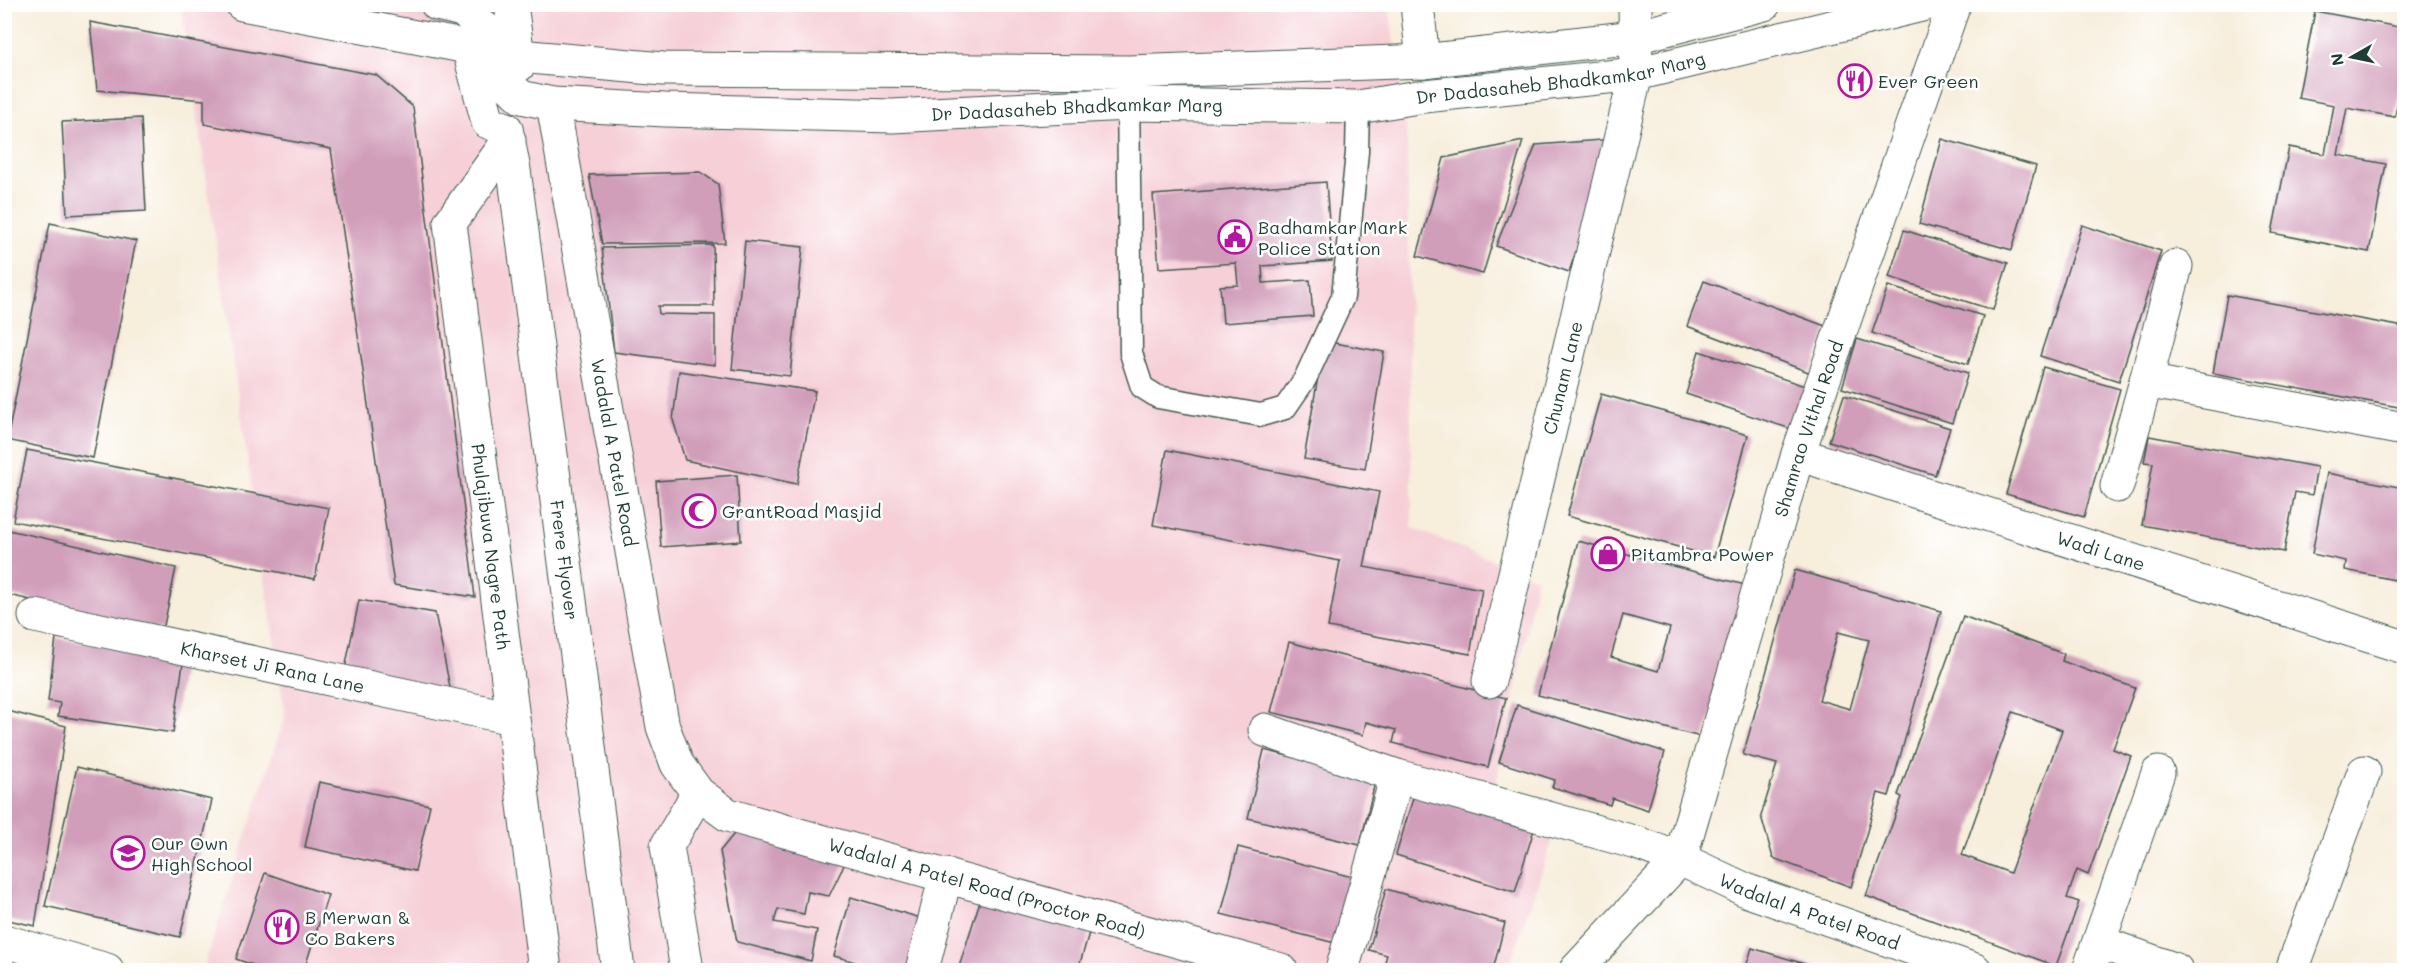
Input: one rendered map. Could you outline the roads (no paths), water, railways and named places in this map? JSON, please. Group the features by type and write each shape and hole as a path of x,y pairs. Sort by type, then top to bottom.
{"street":[{"path":"242,4 468,47 521,97"},
{"path":"511,4 519,56 521,97"},
{"path":"1417,4 1423,61"},
{"name":"Chunam Lane","path":"1489,681 1636,75 1635,4"},
{"name":"Dr Dadasaheb Bhadkamkar Marg","path":"519,56 663,69 1129,72 1423,61 1635,37 1764,4"},
{"path":"1780,4 1788,38"},
{"name":"Dr Dadasaheb Bhadkamkar Marg","path":"521,97 554,104 665,110 892,116 1128,104 1359,107 1424,96 1636,75 1926,4"},
{"name":"Shamrao Vithal Road","path":"1680,859 1798,454 1954,4"},
{"path":"453,6 468,47 488,122 509,140"},
{"path":"453,6 519,56"},
{"name":"Phulajibuva Nagre Path","path":"521,97 519,115 509,140 450,224 545,970"},
{"name":"Wadalal A Patel Road","path":"554,104 663,727 677,764 698,793"},
{"name":"Frere Flyover","path":"509,140 618,970"},
{"path":"2117,486 2176,266"},
{"path":"2146,381 2404,429"},
{"name":"Wadi Lane","path":"1798,454 2404,647"},
{"name":"Kharset Ji Rana Lane","path":"35,616 512,718"},
{"name":"Wadalal A Patel Road","path":"1265,730 1396,776 1637,843 1680,859 1748,891 1975,970"},
{"path":"2292,970 2364,772"},
{"path":"2158,773 2094,956 2176,970"},
{"path":"1342,970 1396,776"},
{"path":"687,970 667,846 698,793"},
{"name":"Wadalal A Patel Road (Proctor Road)","path":"698,793 728,815 946,875 1237,964 1281,970"},
{"path":"1576,970 1680,859"},
{"path":"922,970 946,875"},
{"path":"4,941 106,970"}],"lane":[{"path":"1129,72 1131,353 1142,387 1158,397 1261,415 1285,408 1305,379 1343,297 1359,107"}],"place":[{"name":"Ever Green","path":"1855,81"},
{"name":"Badhamkar Mark Police Station","path":"1235,237"},
{"name":"GrantRoad Masjid","path":"699,511"},
{"name":"Pitambra Power","path":"1608,554"},
{"name":"Our Own High School","path":"128,853"},
{"name":"B Merwan & Co Bakers","path":"282,927"}]}
